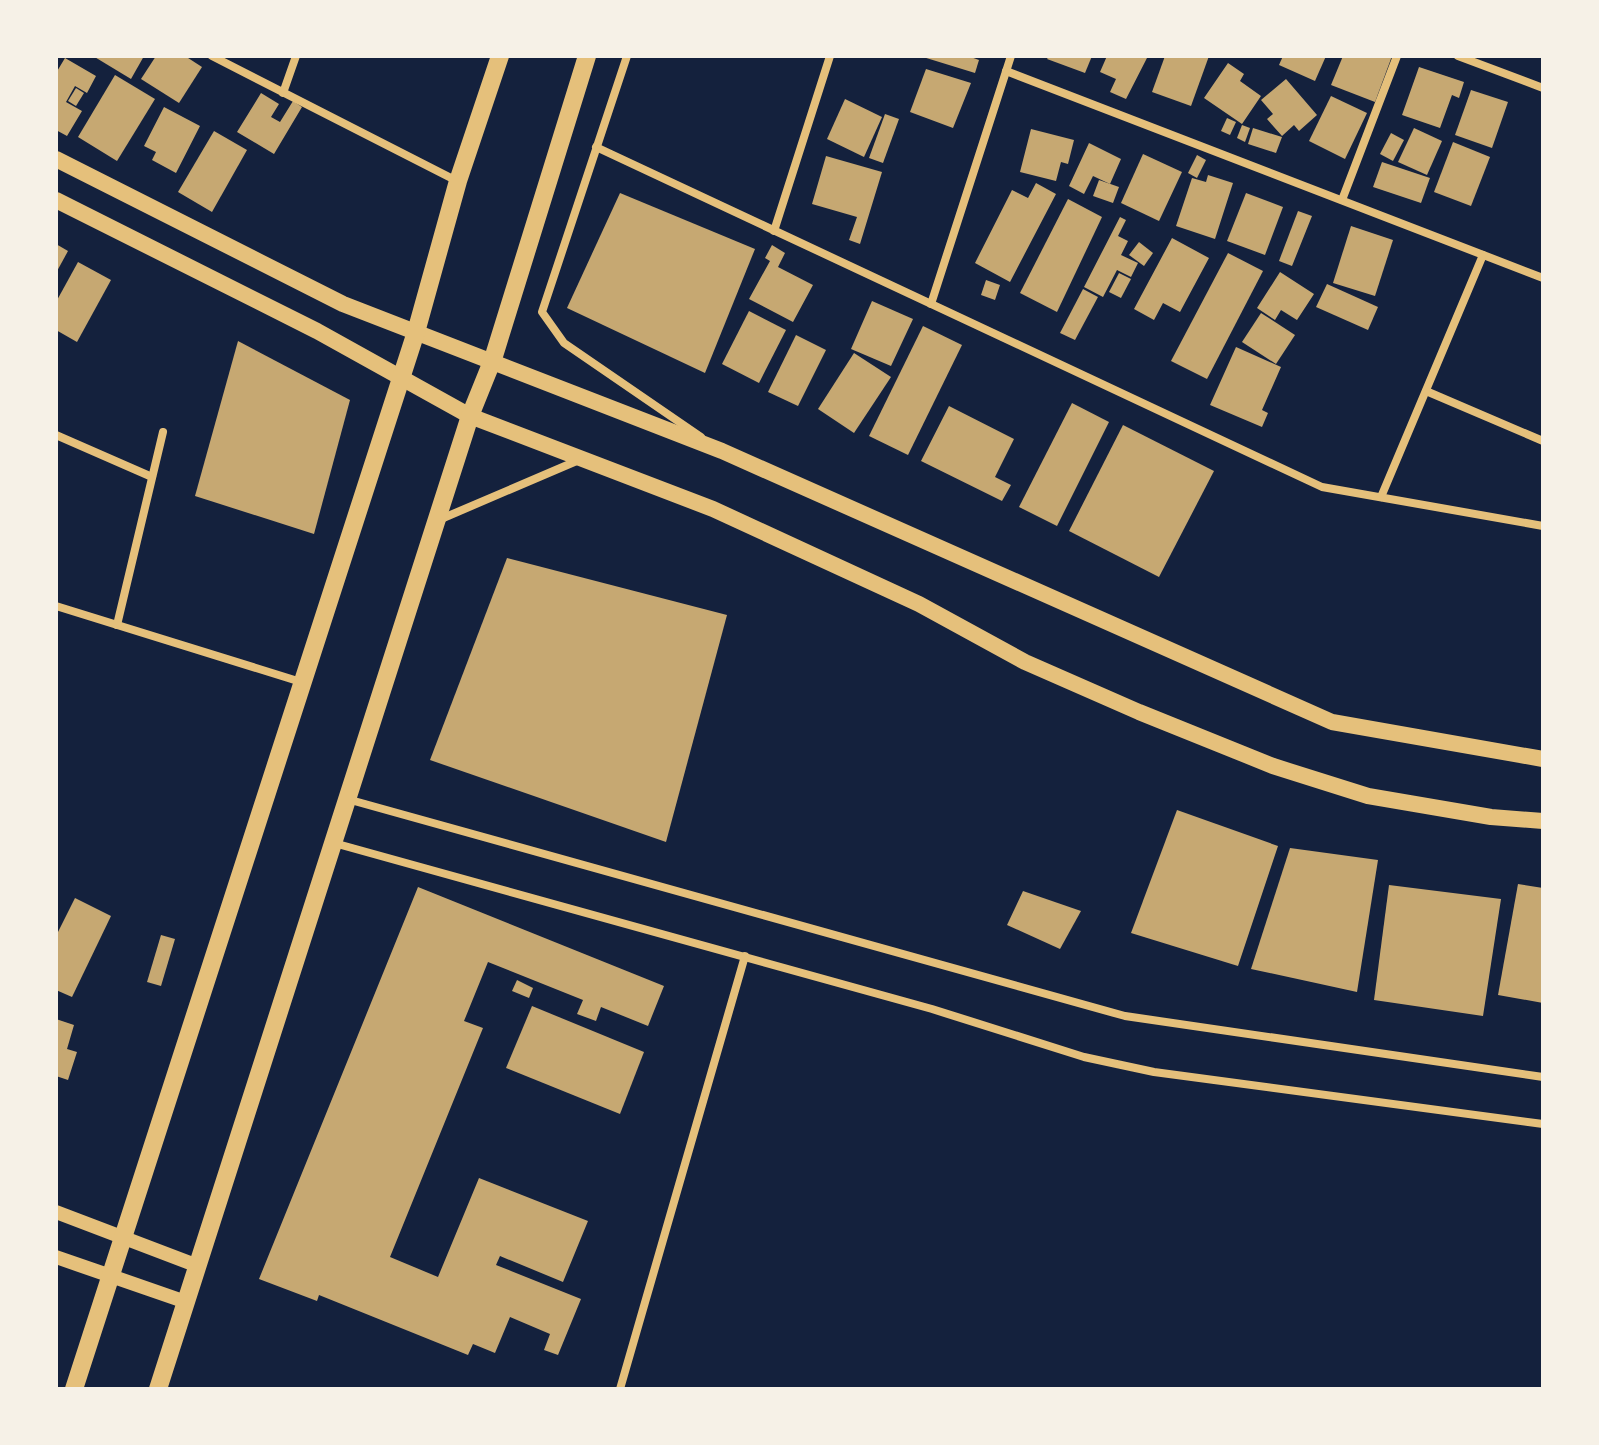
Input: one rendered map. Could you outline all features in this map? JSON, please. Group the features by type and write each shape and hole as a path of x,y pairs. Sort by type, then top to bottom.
{"main road":[{"path":"74,1389 416,332 458,181 500,56"},
{"path":"158,1389 436,520 470,416 493,359 587,56"},
{"path":"56,159 343,304 493,359 722,451 1332,722 1543,759"},
{"path":"56,200 317,331 470,416 713,509 919,604 1025,662 1273,766 1368,796 1491,817 1543,821"}],"street":[{"path":"212,56 458,181"},
{"path":"283,93 296,56"},
{"path":"627,56 542,312 564,343 722,451"},
{"path":"774,231 830,56"},
{"path":"931,304 1011,56"},
{"path":"1342,200 1397,56"},
{"path":"1458,56 1543,88"},
{"path":"1006,71 1543,278"},
{"path":"596,147 1322,487 1543,526"},
{"path":"1381,497 1483,255"},
{"path":"1426,391 1543,441"},
{"path":"117,625 163,432"},
{"path":"56,435 152,477"},
{"path":"436,520 583,459"},
{"path":"56,606 301,682"},
{"path":"347,799 1125,1016 1543,1077"},
{"path":"333,842 745,956 1084,1057 1154,1072 1543,1124"},
{"path":"620,1389 745,956"},
{"path":"56,1212 198,1266"},
{"path":"56,1257 186,1302"}],"building":[{"path":"93,56 144,56 131,79"},
{"path":"156,56 185,56 202,67 179,103 141,79"},
{"path":"968,56 979,60 975,73 923,57"},
{"path":"1049,56 1092,56 1085,73 1047,59"},
{"path":"1107,56 1148,56 1126,99 1110,92 1116,79 1100,72"},
{"path":"1165,56 1209,56 1191,106 1152,92"},
{"path":"1283,56 1326,56 1315,81 1279,65"},
{"path":"1343,56 1392,56 1375,102 1331,85"},
{"path":"65,58 96,76 87,93 75,86 66,102 82,111 67,136 56,130 56,73"},
{"path":"1228,63 1244,74 1240,81 1261,96 1242,124 1204,98"},
{"path":"1419,67 1464,82 1459,98 1452,95 1440,128 1402,115"},
{"path":"926,69 971,83 953,128 910,112"},
{"path":"115,75 155,99 117,161 78,137"},
{"path":"1286,79 1317,115 1299,131 1294,125 1282,136 1267,119 1273,114 1261,100"},
{"path":"76,88 84,93 76,106 68,101"},
{"path":"1471,90 1508,102 1492,148 1455,135"},
{"path":"261,93 279,104 271,117 280,122 293,101 302,107 274,154 237,132"},
{"path":"1331,96 1367,113 1345,159 1309,141"},
{"path":"845,99 882,117 864,157 827,139"},
{"path":"164,107 200,126 176,173 152,160 156,152 144,146"},
{"path":"885,114 899,119 883,163 869,158"},
{"path":"1227,118 1236,122 1230,135 1221,131"},
{"path":"1242,125 1250,128 1245,142 1237,138"},
{"path":"1253,128 1282,137 1276,153 1248,144"},
{"path":"1414,128 1442,141 1427,175 1398,162"},
{"path":"1031,129 1074,140 1068,164 1061,162 1056,181 1020,172"},
{"path":"214,131 247,150 212,212 178,192"},
{"path":"1391,133 1404,140 1393,161 1380,154"},
{"path":"1453,142 1490,157 1471,206 1434,192"},
{"path":"1089,143 1121,159 1110,184 1093,176 1084,194 1069,186"},
{"path":"1143,154 1182,172 1159,221 1121,203"},
{"path":"1197,155 1206,160 1197,178 1188,173"},
{"path":"826,156 882,172 860,244 849,240 857,217 812,204"},
{"path":"1382,162 1430,178 1421,203 1373,187"},
{"path":"1208,175 1233,183 1215,239 1176,226 1192,178 1206,182"},
{"path":"1099,180 1119,187 1113,203 1093,196"},
{"path":"1036,183 1056,194 1010,282 975,263 1012,190 1028,198"},
{"path":"620,193 755,249 705,373 567,308"},
{"path":"1246,193 1283,207 1265,255 1227,241"},
{"path":"1068,199 1102,217 1057,312 1020,293"},
{"path":"1298,211 1312,216 1292,266 1279,261"},
{"path":"1120,217 1126,220 1118,236 1128,241 1121,255 1138,263 1131,277 1117,270 1103,297 1084,287"},
{"path":"1351,226 1393,240 1375,296 1333,283"},
{"path":"1172,238 1209,258 1180,312 1163,303 1154,320 1134,309"},
{"path":"1139,242 1153,253 1144,266 1129,255"},
{"path":"56,244 68,251 56,273"},
{"path":"772,245 785,253 778,267 813,285 793,322 749,299 770,261 765,258"},
{"path":"1228,253 1263,271 1207,379 1171,361"},
{"path":"78,262 111,280 77,342 56,330 56,302"},
{"path":"1280,272 1314,294 1297,320 1281,310 1275,320 1257,308"},
{"path":"1119,273 1131,279 1121,298 1109,292"},
{"path":"986,280 1000,285 995,300 981,295"},
{"path":"1327,284 1378,307 1368,330 1316,307"},
{"path":"1083,289 1098,297 1075,340 1060,333"},
{"path":"872,301 913,319 891,366 851,349"},
{"path":"749,311 786,330 759,383 722,364"},
{"path":"1261,313 1295,335 1276,364 1242,342"},
{"path":"923,326 962,345 908,455 869,436"},
{"path":"796,335 826,350 798,406 768,392"},
{"path":"238,341 350,400 314,534 195,496"},
{"path":"1236,347 1281,367 1262,410 1268,413 1262,427 1210,405"},
{"path":"854,353 891,377 854,433 818,409"},
{"path":"1072,403 1109,422 1057,526 1019,507"},
{"path":"949,406 1014,439 995,477 1011,485 1002,501 921,461"},
{"path":"1123,425 1214,471 1159,577 1069,531"},
{"path":"507,558 727,615 666,842 430,760"},
{"path":"1177,810 1278,846 1238,966 1131,933"},
{"path":"1290,848 1378,860 1357,992 1251,969"},
{"path":"1518,884 1543,888 1543,1003 1498,995"},
{"path":"1389,885 1501,899 1483,1016 1374,1000"},
{"path":"418,887 664,986 648,1026 601,1007 596,1021 577,1014 583,1000 488,962 464,1021 483,1028 390,1257 438,1277 479,1178 588,1221 563,1282 500,1256 496,1265 581,1299 558,1355 544,1350 550,1334 510,1317 495,1353 473,1344 468,1355 319,1295 317,1301 259,1279"},
{"path":"1023,891 1081,911 1060,949 1007,925"},
{"path":"75,898 111,916 72,997 56,990 56,936"},
{"path":"161,935 175,939 161,986 147,982"},
{"path":"517,980 533,988 529,998 512,991"},
{"path":"532,1006 644,1052 620,1114 506,1068"},
{"path":"56,1019 74,1025 67,1049 77,1052 68,1080 56,1076"}]}
